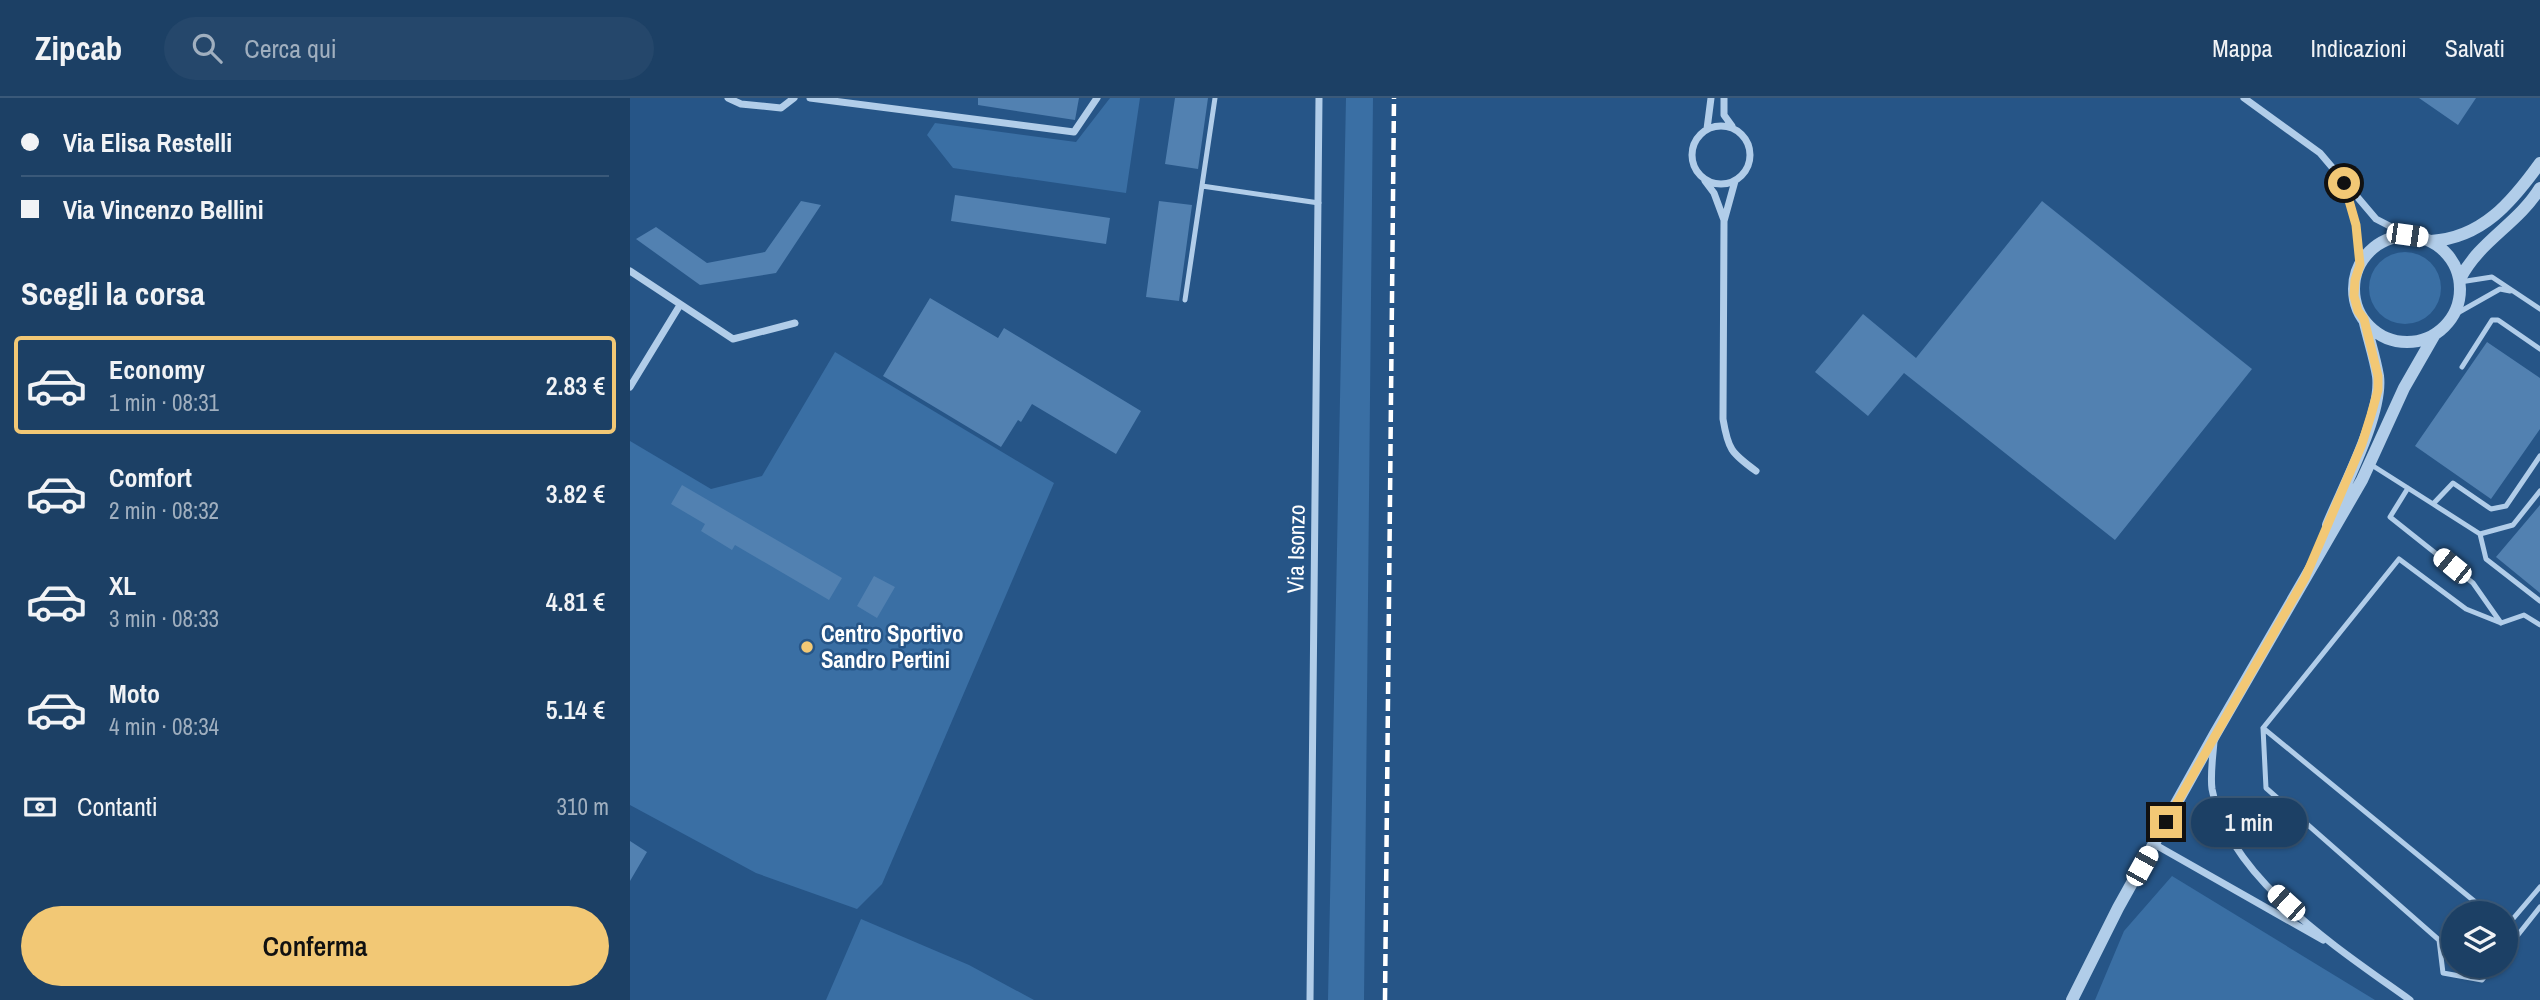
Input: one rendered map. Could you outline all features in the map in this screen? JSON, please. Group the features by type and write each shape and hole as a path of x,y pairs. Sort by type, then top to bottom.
{"street":[{"path":"727,98 733,102 754,102 781,108 794,98"},
{"path":"810,98 1074,132 1097,98"},
{"name":"Via Isonzo","path":"1310,1000 1319,98"},
{"path":"1707,129 1711,98"},
{"path":"1705,181 1715,184 1735,181 1743,175 1751,157 1749,147 1738,131 1726,121 1724,98"},
{"path":"2244,98 2320,153 2376,219 2407,235 2431,241 2456,237 2504,209 2540,163"},
{"path":"1724,221 1714,193 1694,168 1692,151 1694,142 1707,129 1723,126 1738,131"},
{"path":"1735,181 1724,221 1723,419 1727,443 1741,460 1756,471"},
{"path":"2344,183 2356,225 2360,265"},
{"path":"2460,281 2479,250 2527,205 2540,188"},
{"path":"2407,235 2393,237 2369,252 2360,265 2355,280 2354,296 2358,311 2379,335 2391,340 2415,342 2444,328 2454,315 2459,300 2460,281 2451,259 2431,241"},
{"path":"630,271 733,339 796,323"},
{"path":"630,387 680,306"},
{"path":"2305,578 2362,444 2378,390 2378,376 2364,319"},
{"path":"2072,1000 2215,734 2370,464 2404,388 2435,334"},
{"path":"2215,734 2212,788 2221,821 2233,845 2272,891 2332,945"},
{"path":"2154,844 2332,945 2410,1000"}],"lane":[{"path":"1185,300 1215,98"},
{"path":"1202,186 1319,203"},
{"path":"2460,281 2492,278 2540,309"},
{"path":"2454,315 2500,289 2513,291"},
{"path":"2462,367 2492,320 2498,320 2540,349"},
{"path":"2433,504 2453,483 2491,509 2506,506 2540,456"},
{"path":"2370,464 2480,534 2486,559 2540,601"},
{"path":"2408,488 2390,517 2473,583 2501,623"},
{"path":"2480,534 2513,525 2540,491"},
{"path":"2441,956 2439,940 2266,788 2263,728 2399,559 2466,609 2501,623 2525,615 2540,625"},
{"path":"2263,728 2474,901"},
{"path":"2518,914 2540,887"},
{"path":"2518,935 2540,907"}],"shaded area":[{"path":"1110,98 1140,98 1126,193 953,168 927,135 935,123 1076,142"},
{"path":"1346,98 1373,98 1364,1000 1328,1000"},
{"path":"2412,252 2431,262 2439,274 2439,302 2431,314 2419,322 2398,324 2379,314 2371,302 2369,281 2379,262 2391,254"},
{"name":"Centro Sportivo Sandro Pertini","path":"835,352 1054,483 882,884 857,909 756,873 630,805 630,441 711,489 762,476"},
{"path":"2172,876 2375,1000 2095,1000 2124,931"},
{"path":"861,919 969,965 1034,1000 826,1000"}],"building":[{"path":"978,98 1079,98 1075,120 978,105"},
{"path":"1175,98 1208,98 1198,169 1165,164"},
{"path":"2419,98 2476,98 2458,125"},
{"path":"955,195 1110,218 1106,244 951,221"},
{"path":"801,201 821,205 776,273 700,285 636,239 656,227 707,263 765,252"},
{"path":"1159,201 1192,205 1179,301 1146,297"},
{"path":"2042,201 2252,369 2115,540 1904,373 1868,416 1815,372 1863,314 1916,358"},
{"path":"930,298 998,338 1004,328 1141,411 1116,454 1032,404 1001,447 883,376"},
{"path":"2487,342 2540,378 2540,429 2491,499 2415,446"},
{"path":"682,485 842,578 829,600 735,545 732,550 701,531 705,524 671,504"},
{"path":"2540,505 2540,593 2496,557"},
{"path":"874,576 895,587 877,618 857,606"},
{"path":"630,841 647,852 630,881"}],"railway":[{"path":"1385,1000 1394,98"}],"place":[{"name":"Centro Sportivo Sandro Pertini","path":"807,647"}],"route":[{"path":"2166,822 2305,578 2362,444 2378,390 2378,376 2364,319 2358,311 2354,296 2360,265 2356,225 2344,183"}]}
